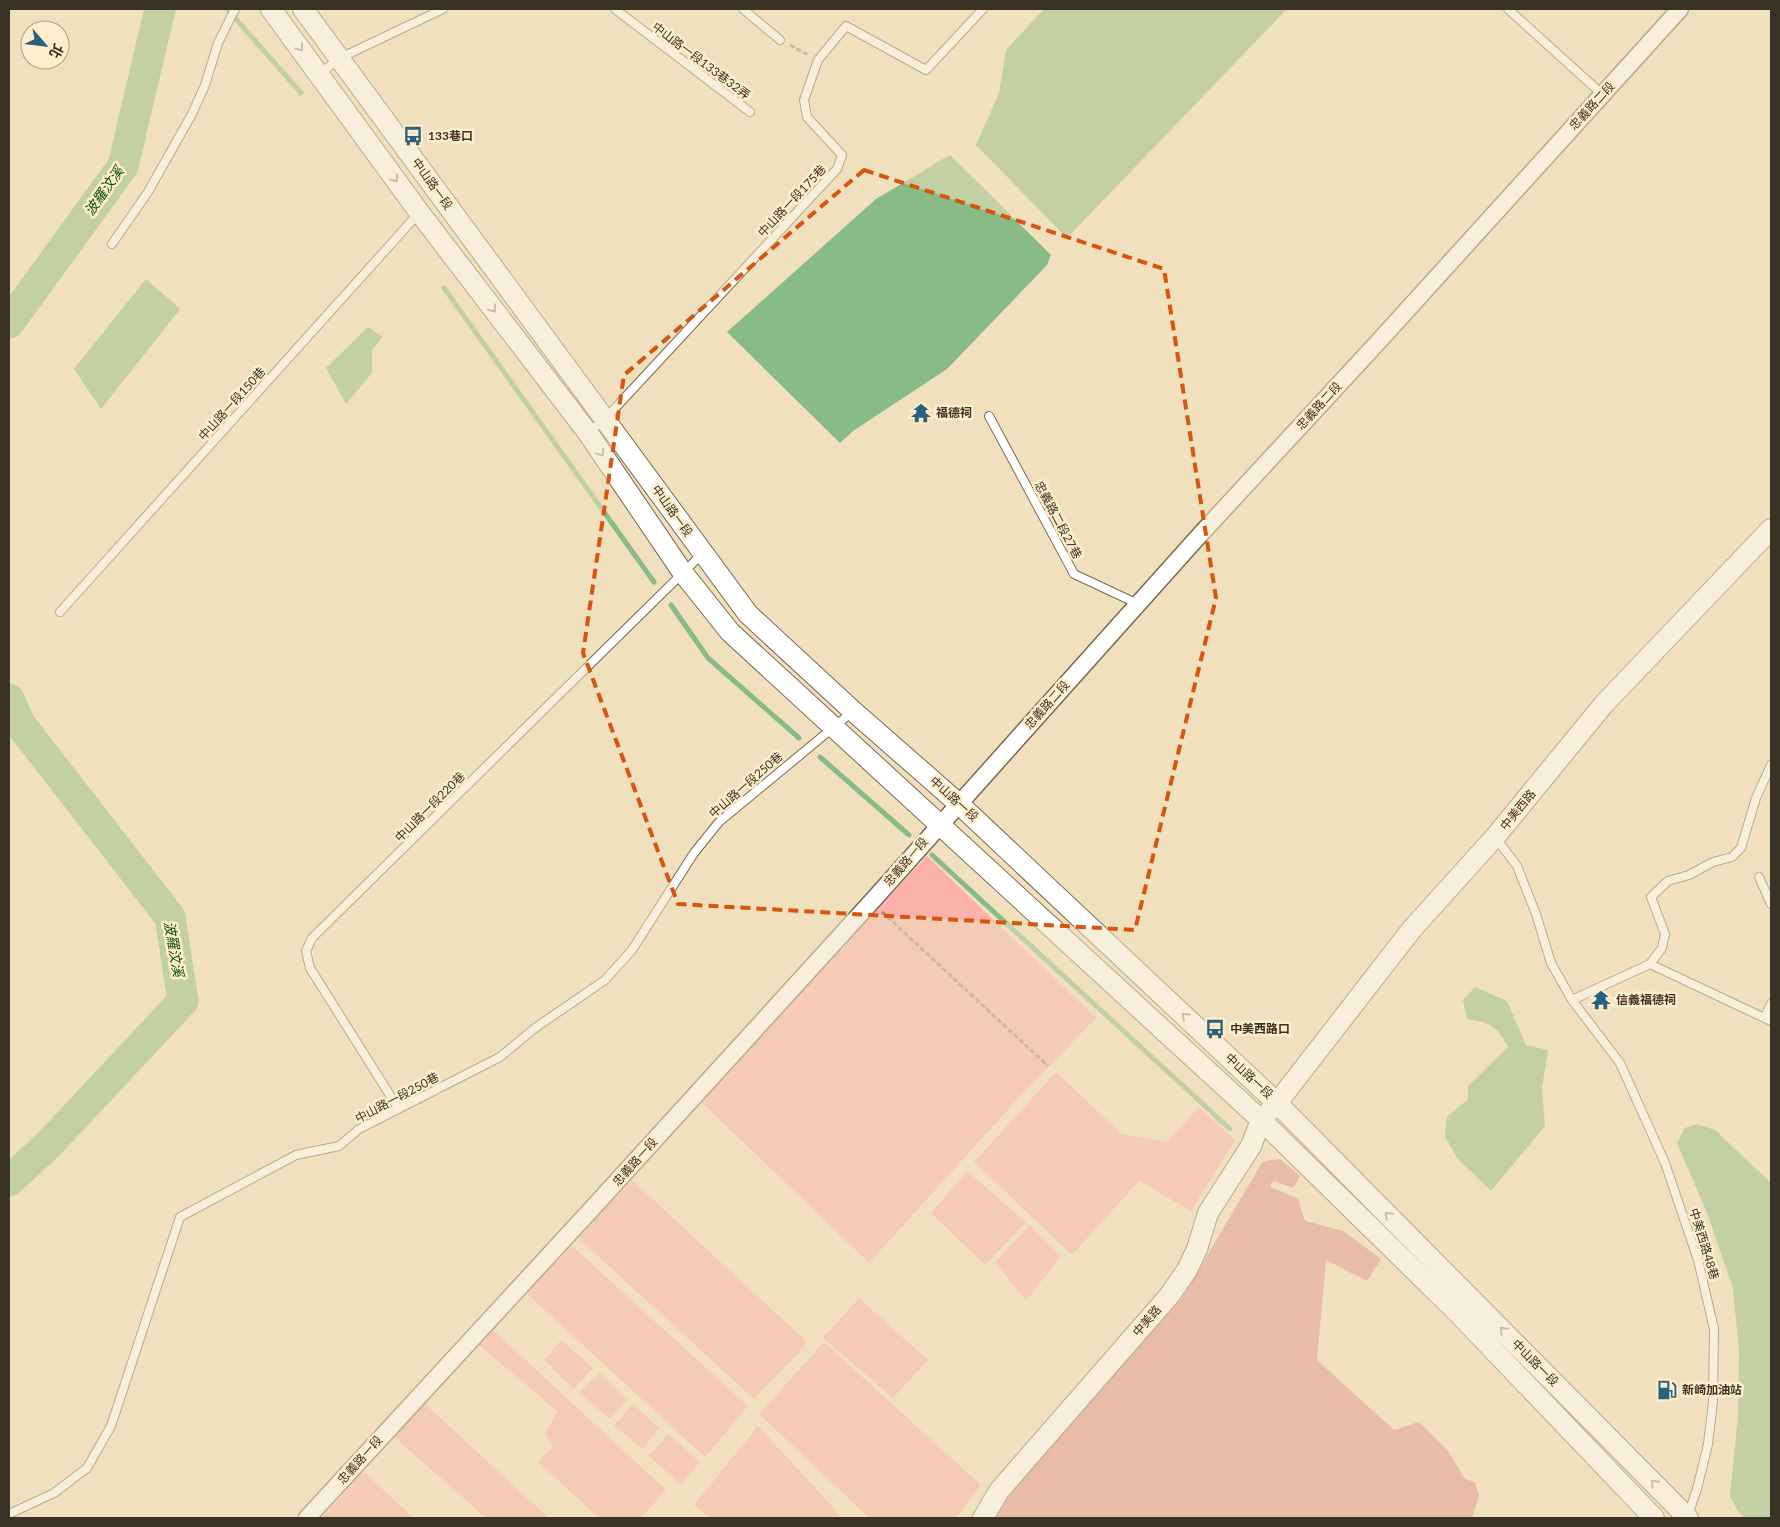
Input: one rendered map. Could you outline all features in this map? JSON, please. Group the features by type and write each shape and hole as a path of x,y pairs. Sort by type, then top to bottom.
{"street":[{"name":"中山路一段","path":"271,9 419,212 588,433 683,573 730,632 1261,1120 1456,1311 1654,1518"},
{"name":"中山路一段","path":"303,9 748,614 853,711 958,803 1278,1103 1687,1518"},
{"name":"忠義路二段","path":"958,803 1680,9"},
{"name":"中美西路","path":"1278,1103 1412,929 1495,837 1604,704 1771,529"},
{"name":"忠義路一段","path":"307,1518 874,899 958,803"},
{"name":"中美路","path":"982,1518 999,1491 1170,1296 1187,1270 1197,1249 1208,1213 1251,1146 1261,1120 1278,1103"},
{"path":"1456,1311 1471,1298"},
{"path":"1594,1457 1613,1441"}],"lane":[{"path":"112,244 148,192 192,114 205,85 218,43 235,9"},
{"path":"319,74 340,58 443,9"},
{"name":"中山路一段133巷32弄","path":"616,9 750,112"},
{"path":"743,9 780,40"},
{"name":"中山路一段175巷","path":"588,433 605,419 838,170 842,155 807,117 804,100 818,60 846,26 926,70 983,9"},
{"path":"1508,9 1603,95"},
{"name":"中山路一段150巷","path":"60,612 419,212"},
{"name":"忠義路二段27巷","path":"989,416 1074,574 1138,604"},
{"name":"中山路一段220巷","path":"398,1108 310,968 306,951 312,938 703,553"},
{"name":"中山路一段250巷","path":"9,1514 54,1493 87,1468 111,1426 180,1217 296,1155 339,1146 359,1129 500,1057 535,1028 605,980 632,950 694,853 719,822 774,774 834,729 853,711"},
{"path":"1572,1000 1650,964 1662,948 1665,934 1651,897 1668,881 1689,875 1713,862 1732,857 1741,848 1756,798 1771,765"},
{"name":"中美西路48巷","path":"1495,837 1517,866 1536,914 1551,963 1572,1000 1620,1062 1665,1163 1693,1244 1708,1296 1714,1329 1713,1402 1704,1465 1687,1518"},
{"path":"1759,876 1771,904"},
{"path":"1650,964 1768,1019 1771,1004"}],"path":[{"path":"780,40 818,60"},
{"path":"874,899 875,906 1048,1066"}],"highlighted area":[{"path":"864,170 1164,269 1216,598 1135,930 678,904 583,653 624,375"}],"shaded area":[{"path":"1044,9 1287,9 1067,238 976,145 999,93 1006,50"},
{"path":"950,155 1051,255 1047,265 947,369 853,431 840,443 727,332 876,199"},
{"path":"146,279 180,309 101,409 74,369"},
{"path":"368,327 383,337 372,350 372,373 346,404 326,368"},
{"path":"927,856 1096,1018 1015,1102 869,1263 694,1095 804,974 844,948 850,938"},
{"path":"1475,987 1507,1001 1526,1045 1548,1050 1542,1088 1545,1126 1491,1191 1457,1158 1445,1136 1447,1117 1468,1099 1468,1086 1508,1047 1497,1030 1488,1024 1467,1019 1463,1000"},
{"path":"1056,1072 1122,1134 1167,1142 1199,1107 1235,1140 1191,1211 1139,1181 1072,1255 974,1162"},
{"path":"1697,1124 1715,1130 1771,1183 1771,1518 1745,1518 1738,1512 1730,1496 1738,1416 1739,1351 1733,1288 1707,1213 1677,1143 1685,1128"},
{"path":"1280,1159 1300,1176 1293,1188 1274,1181 1271,1183 1271,1187 1298,1199 1305,1221 1343,1231 1381,1259 1367,1281 1326,1260 1317,1360 1394,1430 1419,1422 1448,1451 1465,1479 1475,1482 1479,1496 1472,1518 993,1518 1023,1476 1182,1298 1263,1161"},
{"path":"967,1171 1026,1222 985,1265 931,1213"},
{"path":"632,1180 806,1341 804,1347 754,1399 577,1237"},
{"path":"1030,1225 1061,1256 1026,1301 995,1262"},
{"path":"572,1246 748,1406 705,1457 526,1293"},
{"path":"859,1298 928,1360 893,1398 823,1338"},
{"path":"493,1330 666,1490 641,1518 599,1518 538,1462 553,1446 545,1435 557,1411 479,1345"},
{"path":"561,1340 593,1368 573,1389 545,1360"},
{"path":"824,1342 981,1485 956,1518 869,1518 759,1414"},
{"path":"600,1373 627,1400 610,1419 579,1393"},
{"path":"424,1403 549,1518 486,1518 393,1436"},
{"path":"633,1404 659,1428 643,1449 614,1426"},
{"path":"758,1426 840,1515 837,1518 710,1518 694,1505"},
{"path":"668,1434 700,1462 681,1485 649,1456"},
{"path":"363,1471 414,1518 322,1518"}],"waterway":[{"name":"波羅汶溪","path":"9,323 123,166 160,9"},
{"path":"227,9 301,93"},
{"path":"444,288 654,582"},
{"path":"671,605 708,658 799,738"},
{"name":"波羅汶溪","path":"9,699 20,724 170,917 183,1001 49,1144 9,1181"},
{"path":"820,757 909,835"},
{"path":"932,855 1230,1129"}],"place":[{"name":"133巷口","path":"413,136"},
{"name":"福德祠","path":"921,413"},
{"name":"信義福德祠","path":"1601,1000"},
{"name":"中美西路口","path":"1215,1029"},
{"name":"新崎加油站","path":"1667,1390"}]}
